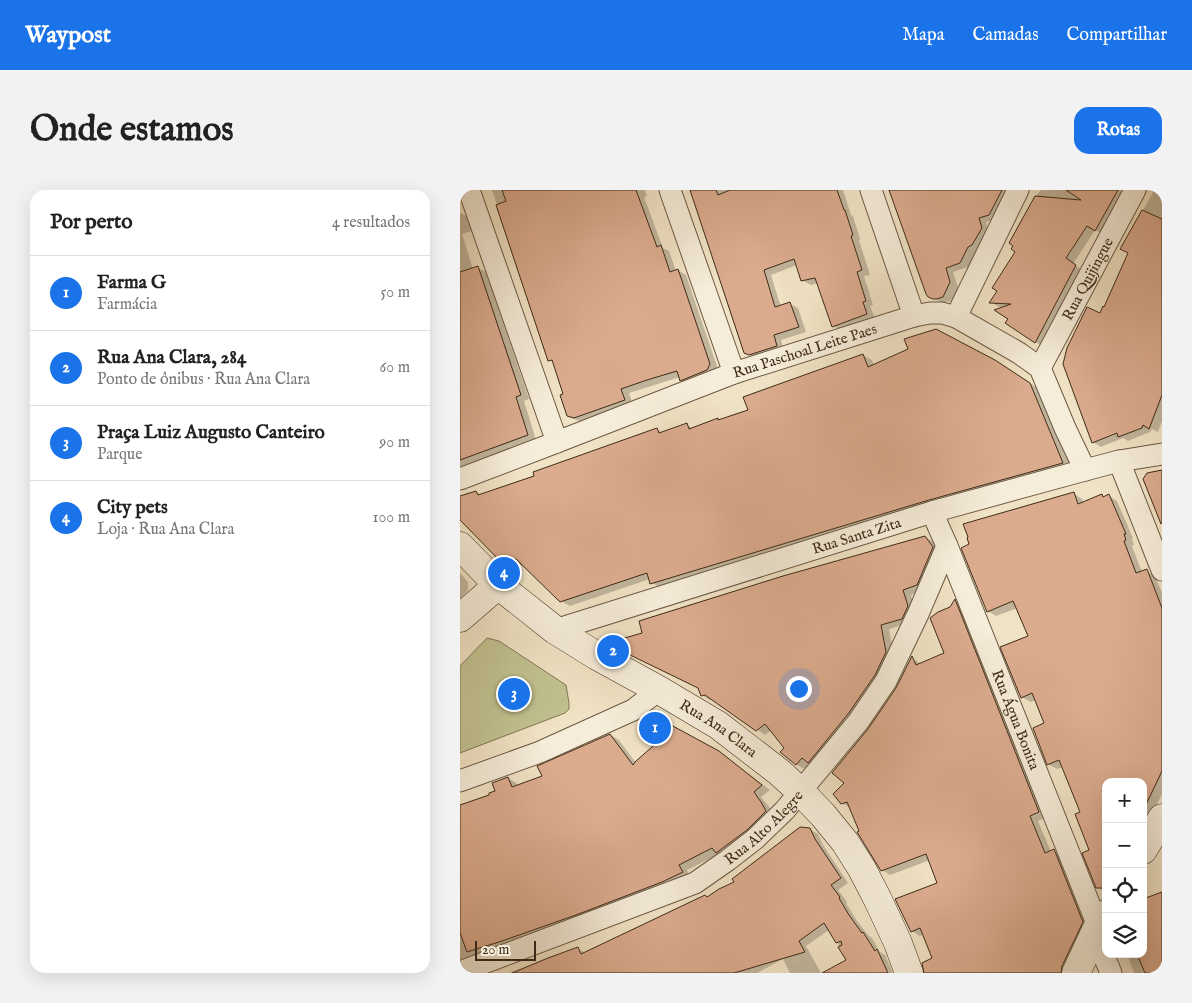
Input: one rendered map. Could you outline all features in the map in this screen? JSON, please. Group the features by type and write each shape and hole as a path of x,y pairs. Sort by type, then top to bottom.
{"street":[{"path":"469,190 557,442"},
{"path":"670,190 734,373"},
{"path":"871,190 914,316"},
{"path":"956,317 1018,190"},
{"name":"Rua Quijingue","path":"1040,368 1134,190"},
{"name":"Rua Paschoal Leite Paes","path":"460,479 734,373 914,316 942,313 956,317 1019,353 1040,368"},
{"path":"1040,368 1085,470"},
{"name":"Rua Santa Zita","path":"555,630 932,512 1119,461 1162,454"},
{"path":"1119,461 1162,570"},
{"name":"Rua Água Bonita","path":"932,512 1100,925 1111,973"},
{"name":"Rua Ana Clara","path":"460,546 498,585 555,630 718,725 772,766 801,792 845,842 862,869 894,934 909,973"},
{"name":"Rua Alto Alegre","path":"460,972 695,883 755,839 801,792 858,722 886,681 918,614 947,546"},
{"path":"460,618 498,585"},
{"path":"460,781 540,752 633,710 659,690"},
{"path":"1147,843 1162,818"},
{"path":"1076,973 1100,925"}],"green space":[{"path":"487,638 499,641 566,685 569,709 565,713 460,753 460,666"}],"building":[{"path":"502,190 636,190 657,247 661,245 670,272 678,269 710,364 707,370 680,381 677,371 647,380 621,389 625,400 574,418 567,416 560,395 563,394 552,360 548,361 496,205 506,201"},
{"path":"690,190 716,190 718,195 730,190 837,190 853,235 851,236 862,270 857,272 866,301 863,302 867,314 832,327 815,278 801,281 794,259 764,270 775,307 790,302 799,327 774,335 777,346 749,355 744,353"},
{"path":"889,190 1002,190 989,215 979,218 982,228 972,245 968,247 960,263 946,268 950,282 943,297 933,299 926,294"},
{"path":"1066,190 1118,190 1095,231 1087,226 1066,258 1076,265 1035,343 1005,323 1008,319 994,310 1011,304 989,303 997,291 992,288 1015,252 1011,249 1013,246 1009,243 1035,196 1081,200"},
{"path":"1142,210 1162,219 1162,395 1149,429 1143,425 1142,428 1118,437 1117,433 1092,443 1063,364 1067,348 1087,307 1100,313 1104,307 1128,253 1120,249"},
{"path":"478,266 521,395 516,397 528,435 460,460 460,272"},
{"path":"936,329 995,360 1030,383 1063,463 929,500 650,584 647,573 560,602 516,559 503,564 460,520 460,496 476,491 478,495 534,476 533,472 657,428 659,433 687,423 689,429 718,418 718,420 748,410 743,397 863,354 868,367 908,349 904,339"},
{"path":"1162,470 1161,524 1143,479 1147,473"},
{"path":"1074,492 1078,504 1102,494 1103,497 1109,494 1126,534 1124,534 1126,540 1124,541 1136,573 1147,569 1162,608 1162,771 1147,803 1147,778 1102,778 1102,888 1096,888 1082,853 1089,850 1075,814 1080,812 1059,760 1047,765 1033,728 1044,723 1032,693 1021,698 1000,647 1028,636 1013,601 987,612 961,548 969,544 963,524"},
{"path":"925,536 933,547 917,585 903,590 908,606 902,619 881,625 886,652 875,675 848,714 808,763 802,758 796,765 780,752 784,748 765,724 756,731 705,695 701,696 698,688 626,653 621,639 642,633 639,621 783,576"},
{"path":"955,599 1039,812 1030,816 1045,853 1054,849 1083,922 1062,966 1061,973 924,973 922,963 932,958 920,928 911,932 895,899 937,883 926,854 881,871 857,832 859,831 847,802 841,804 833,794 844,783 832,773 868,729 896,688 912,656 916,665 944,653 930,618 950,607"},
{"path":"658,718 719,751 762,785 754,792 766,811 747,830 716,853 712,848 679,865 683,872 662,882 576,915 467,952 460,933 460,805 489,795 489,793 495,791 492,783 508,777 512,787 542,776 537,766 610,734 633,765 662,738 650,732"},
{"path":"800,827 810,828 815,839 841,878 831,885 840,897 849,915 875,951 877,949 888,973 822,973 846,960 838,947 842,945 841,941 836,943 824,923 799,941 805,952 734,973 512,973 578,947 581,954 705,895 707,897 734,882 732,879"},
{"path":"1162,892 1162,973 1145,973 1139,958 1147,958 1147,898"}],"place":[{"name":"City pets","path":"504,573"},
{"name":"Rua Ana Clara, 284","path":"613,651"},
{"name":"Praça Luiz Augusto Canteiro","path":"514,694"},
{"name":"Farma G","path":"655,728"}]}
